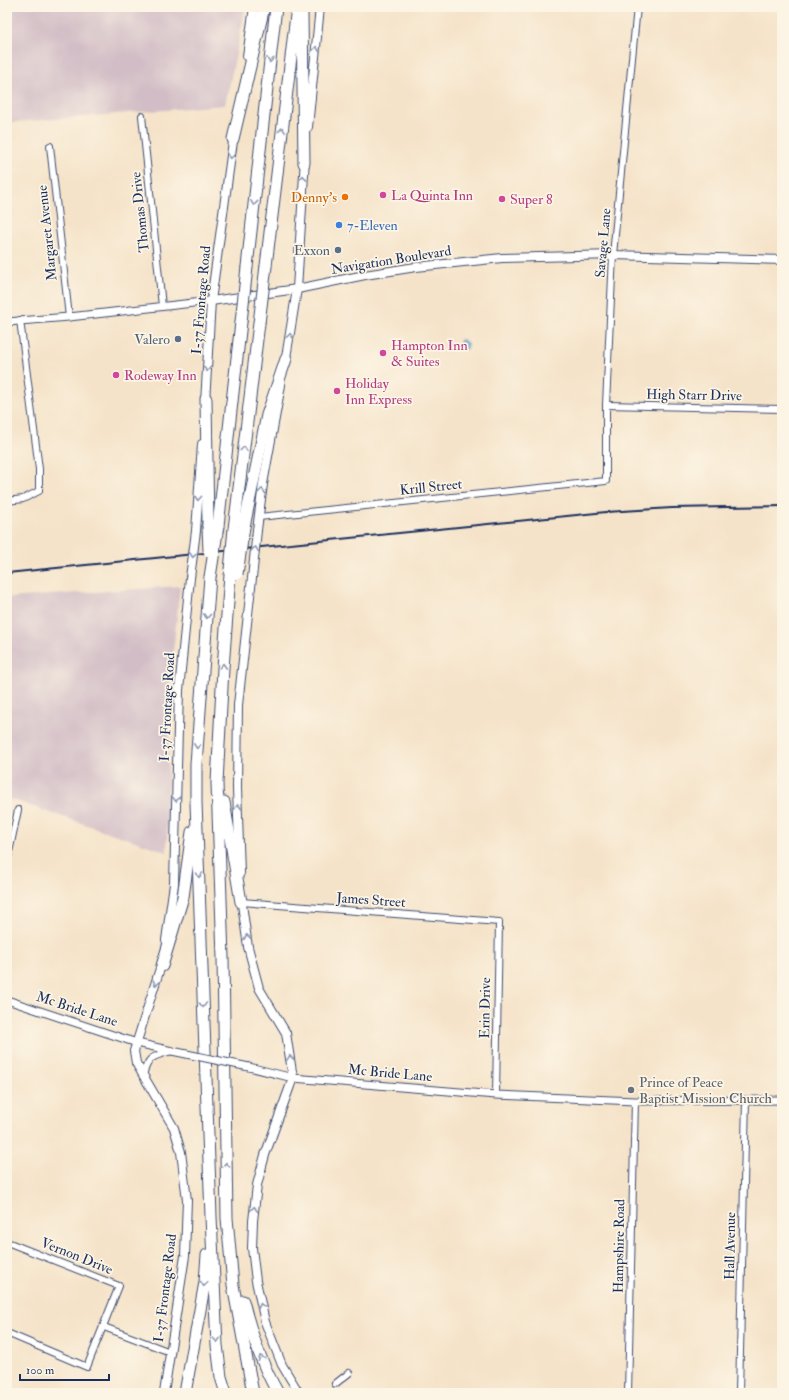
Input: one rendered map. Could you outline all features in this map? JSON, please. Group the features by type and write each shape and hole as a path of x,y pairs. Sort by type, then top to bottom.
{"highway":[{"path":"233,139 264,7"},
{"path":"226,1393 221,1377 217,1345 196,802 196,764 213,526 247,267 276,7"},
{"path":"253,1393 233,1285 227,1218 223,958 218,783 226,626 239,528 259,323 297,7"},
{"path":"302,7 304,163"},
{"path":"239,528 267,415 286,359"},
{"path":"206,399 213,526"},
{"path":"221,704 224,805 241,902"},
{"path":"162,966 183,897 196,802"},
{"path":"185,1393 205,1282 211,1217"},
{"path":"227,1218 232,1234 242,1297 252,1335 268,1376 278,1393"}],"main road":[{"name":"I-37 Frontage Road","path":"164,1393 186,1256 187,1200 181,1152 174,1128 142,1075 136,1063 134,1052 162,966 174,884 179,690 196,531 212,300 233,139 250,40 254,7"},
{"path":"299,1393 282,1365 265,1322 256,1281 252,1248 257,1185 265,1155 293,1078 286,1033 259,988 248,946 241,902 237,788 238,705 263,484 286,359 296,288 304,163 320,7"},
{"name":"Navigation Boulevard","path":"212,300 296,288 416,267 514,257 613,255 782,260"}],"street":[{"name":"Savage Lane","path":"606,481 606,405 613,255 637,7"},
{"name":"Thomas Drive","path":"142,116 162,306"},
{"name":"Margaret Avenue","path":"50,146 68,317"},
{"name":"Navigation Boulevard","path":"7,322 68,317 212,300"},
{"path":"7,501 23,499 39,491 39,469 20,320"},
{"name":"High Starr Drive","path":"606,405 782,409"},
{"name":"Krill Street","path":"259,517 606,481"},
{"path":"7,862 18,810"},
{"name":"James Street","path":"241,902 499,922"},
{"name":"Erin Drive","path":"496,1095 499,922"},
{"name":"Mc Bride Lane","path":"7,1000 137,1043 293,1078 496,1095 635,1101 782,1100"},
{"path":"142,1075 150,1059 154,1056 172,1051"},
{"name":"Hall Avenue","path":"739,1393 746,1100"},
{"name":"Hampshire Road","path":"628,1393 635,1101"},
{"name":"Vernon Drive","path":"7,1242 119,1286 104,1327"},
{"path":"7,1333 88,1367 104,1327 170,1352"},
{"path":"336,1384 349,1373"}],"shaded area":[{"path":"7,7 245,7 225,105 7,123"},
{"path":"180,586 169,691 167,852 7,798 7,598"}],"water":[{"path":"461,340 467,343 467,349 464,349 459,345"}],"railway":[{"path":"7,573 606,512 672,508 782,506"}],"place":[{"name":"La Quinta Inn","path":"383,195"},
{"name":"Denny's","path":"345,197"},
{"name":"Super 8","path":"502,199"},
{"name":"7-Eleven","path":"339,225"},
{"name":"Exxon","path":"338,250"},
{"name":"Valero","path":"178,339"},
{"name":"Hampton Inn & Suites","path":"383,353"},
{"name":"Rodeway Inn","path":"116,375"},
{"name":"Holiday Inn Express","path":"337,391"},
{"name":"Prince of Peace Baptist Mission Church","path":"631,1090"}]}
